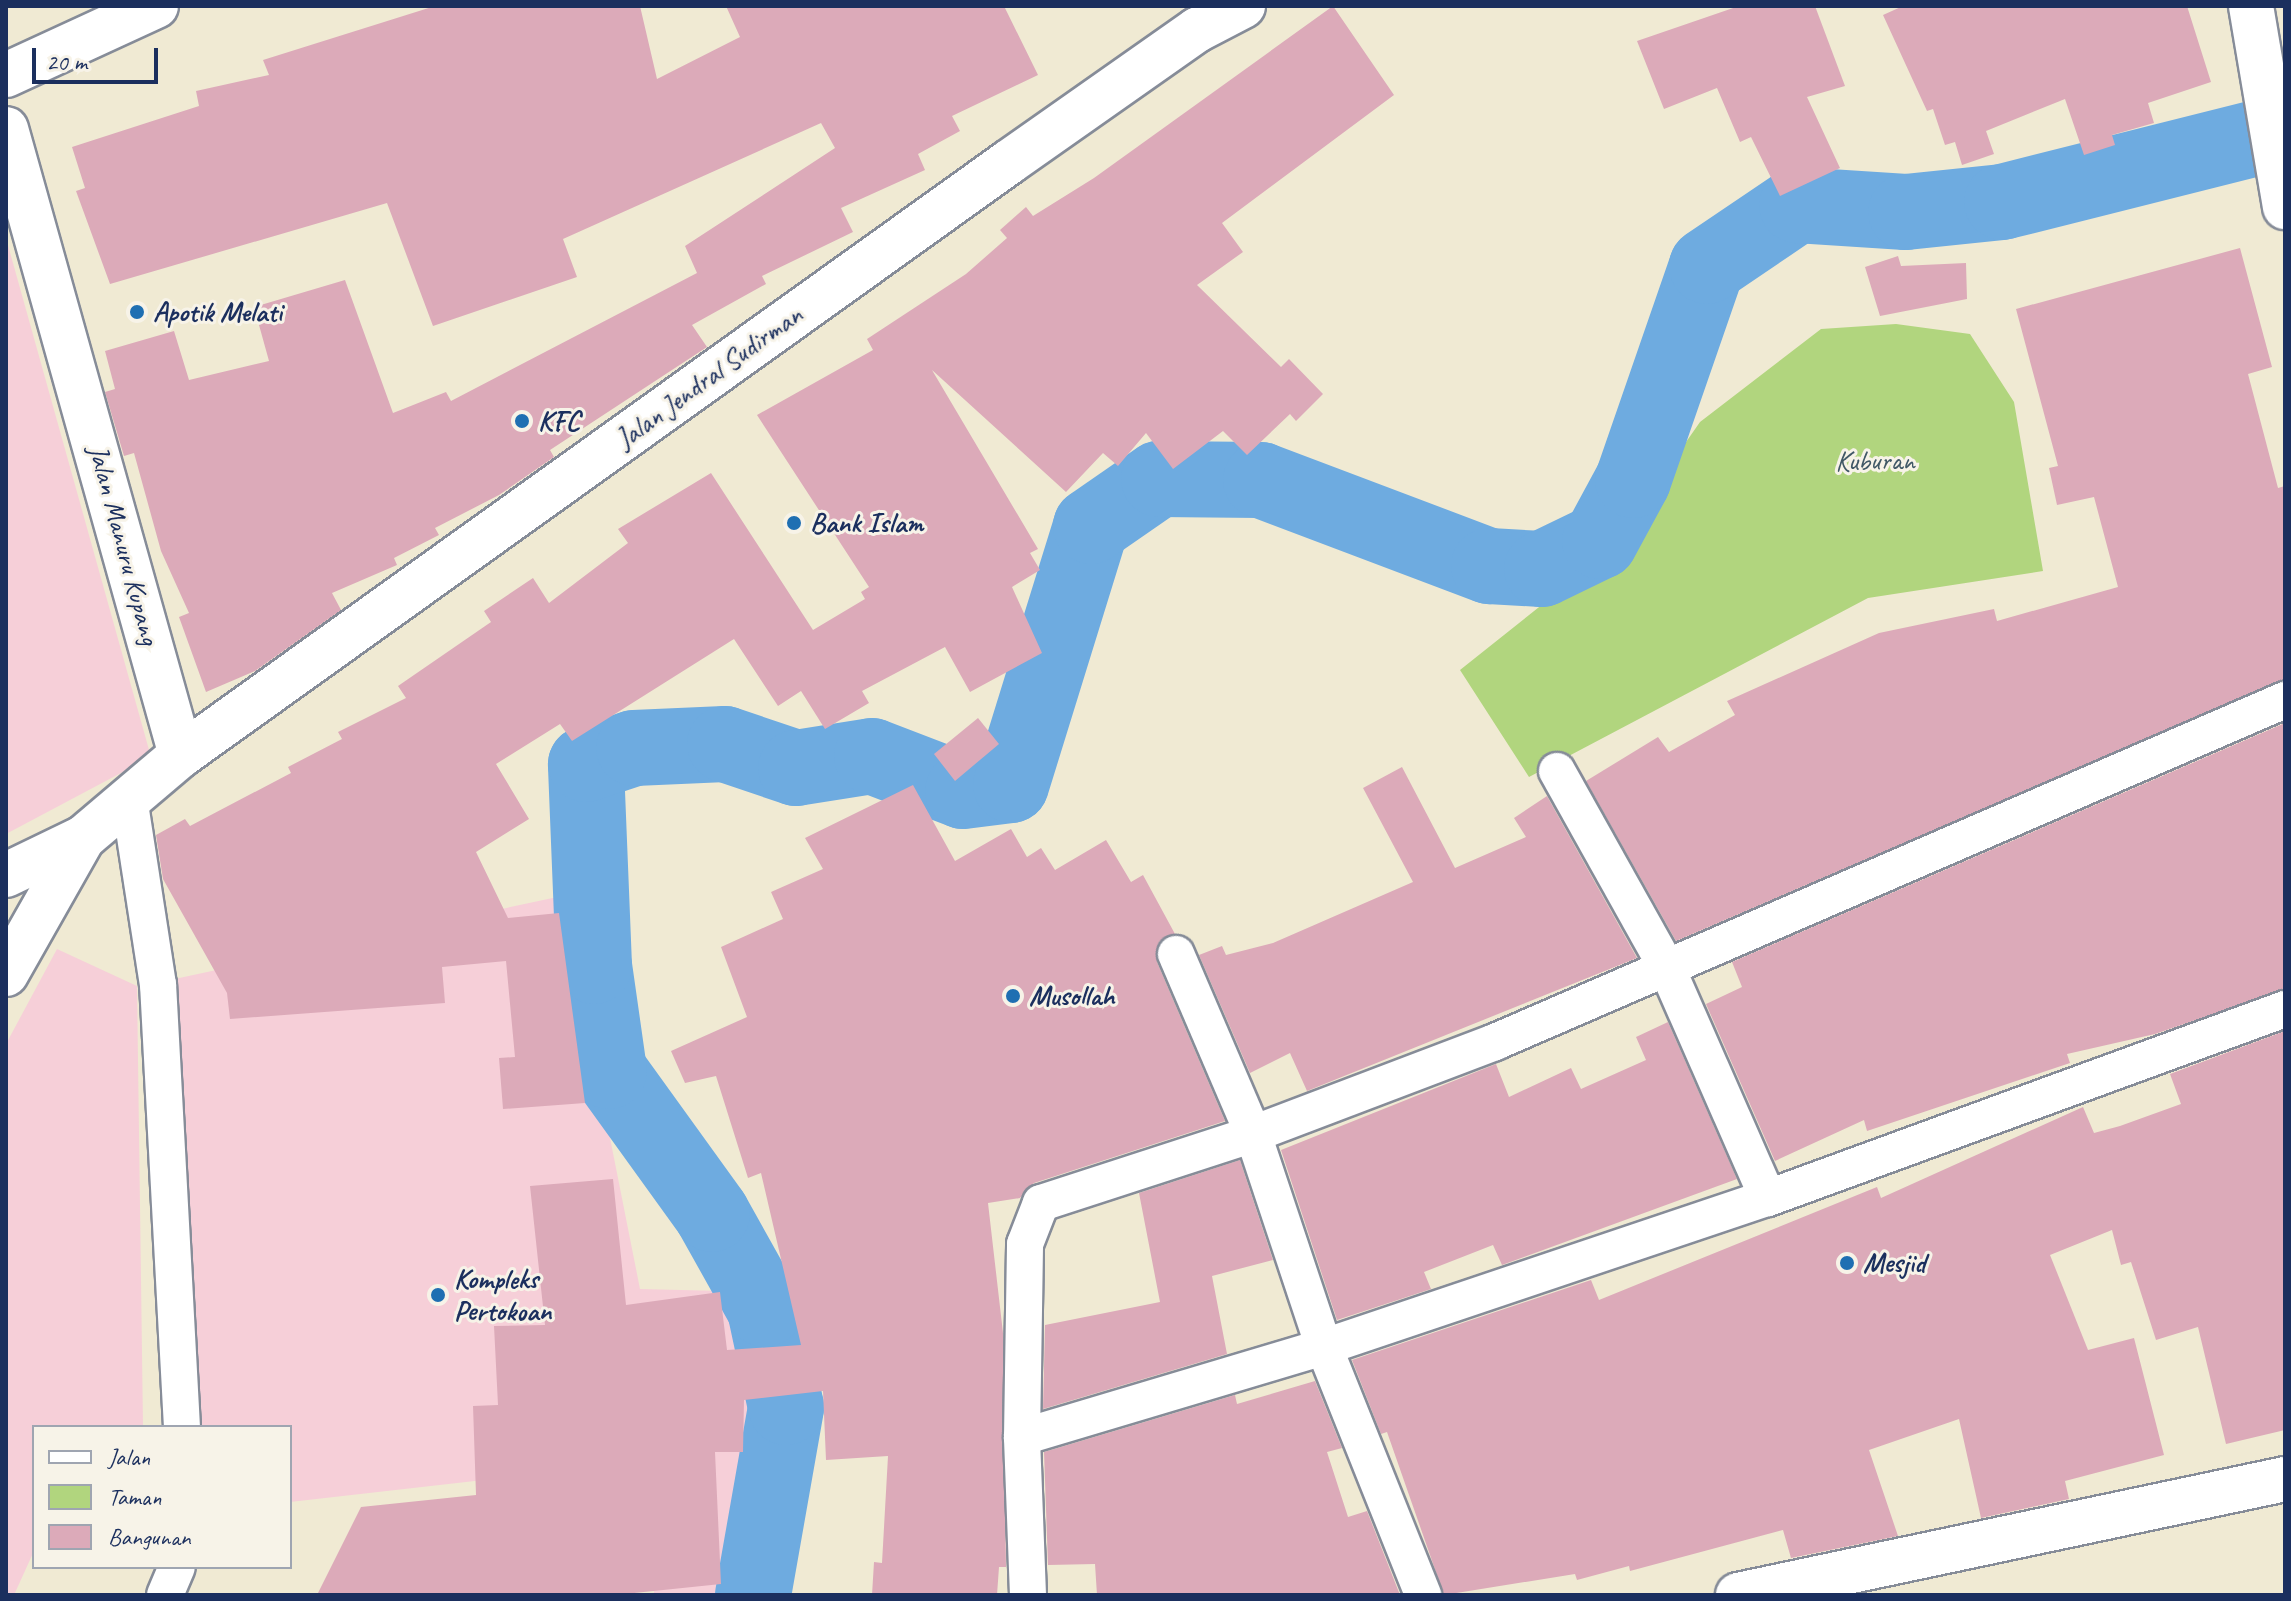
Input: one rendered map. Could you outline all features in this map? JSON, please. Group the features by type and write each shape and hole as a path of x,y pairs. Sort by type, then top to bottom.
{"main road":[{"path":"6,75 156,6"},
{"name":"Jalan Jendral Sudirman","path":"181,755 1022,153 1197,30 1243,6"},
{"path":"2251,6 2283,196"},
{"name":"Jalan Manuru Kupang","path":"6,129 181,755"},
{"path":"6,875 83,838 130,804 181,755"},
{"path":"6,974 83,838"},
{"path":"1738,1595 2285,1479"}],"street":[{"path":"1028,1595 1022,1437 1025,1244 1036,1206 1253,1134 1495,1042 2285,700"},
{"path":"1557,771 1666,966 1768,1198"},
{"path":"130,804 158,984 182,1425"},
{"path":"1176,954 1253,1134 1324,1347 1423,1595"},
{"path":"1022,1437 1324,1347 1768,1198 2285,1009"},
{"path":"165,1595 176,1569"}],"shaded area":[{"path":"6,238 151,757 6,834"},
{"path":"562,896 640,1289 722,1291 766,1332 775,1396 740,1595 654,1595 651,1461 292,1502 292,1425 191,1425 170,980"},
{"path":"57,949 137,986 143,1425 32,1425 32,1555 14,1595 6,1595 6,1044"}],"green space":[{"name":"Kuburan","path":"1896,324 1970,334 2014,402 2043,571 1868,598 1529,777 1460,670 1553,596 1631,521 1700,422 1821,329"}],"building":[{"path":"435,6 640,6 657,79 740,37 726,6 1004,6 1038,75 952,116 960,131 918,154 925,170 841,208 853,232 762,276 766,284 692,325 707,347 550,450 554,457 499,495 435,528 439,535 394,558 397,565 332,593 341,610 255,671 206,692 179,617 189,613 161,551 134,453 124,456 105,392 115,389 105,351 174,331 189,380 269,361 254,307 345,280 393,413 446,392 451,401 697,273 685,246 835,148 821,123 563,239 577,277 433,326 387,203 110,284 76,191 85,188 72,147 199,106 196,91 269,75 263,60"},
{"path":"1333,6 1394,95 1222,223 1243,252 1197,285 1281,367 1289,359 1323,394 1296,421 1290,414 1247,455 1223,431 1173,469 1146,433 1118,466 1103,453 1066,492 932,370 1038,549 1030,553 1040,570 1012,587 1042,653 970,692 945,647 862,691 869,703 825,729 801,691 778,706 734,639 572,741 560,724 496,764 529,819 476,852 508,918 559,913 585,1103 503,1109 499,1058 515,1057 506,961 442,967 445,1003 230,1019 227,993 163,879 156,835 185,819 190,826 291,773 288,767 342,739 338,732 406,698 398,686 491,622 484,611 533,578 549,603 628,543 618,529 711,473 813,630 865,599 861,592 869,587 757,415 873,350 867,339 966,274 1007,238 1000,230 1026,207 1033,216 1094,178"},
{"path":"1739,6 1815,6 1845,86 1807,97 1840,168 1780,196 1751,137 1740,142 1717,88 1664,109 1637,41"},
{"path":"1903,6 2187,6 2211,82 2148,103 2154,123 2112,135 2115,145 2084,155 2065,99 1986,131 1994,154 1962,165 1955,142 1945,145 1933,109 1927,111 1883,15"},
{"path":"2240,248 2272,367 2248,374 2278,488 2285,486 2285,679 1676,941 1586,781 1658,737 1669,752 1735,715 1727,701 1879,633 1994,609 1997,621 2118,587 2094,497 2057,505 2049,468 2058,466 2016,309"},
{"path":"1898,256 1901,266 1966,263 1967,299 1880,316 1865,267"},
{"path":"978,718 999,744 955,781 934,754"},
{"path":"2285,723 2285,989 2155,1034 2067,1054 2070,1063 1867,1131 1864,1120 1775,1161 1706,1004 1742,987 1732,962"},
{"path":"1402,767 1455,868 1526,837 1514,818 1547,796 1637,958 1307,1091 1290,1053 1250,1073 1199,955 1222,946 1226,955 1273,943 1413,882 1363,788"},
{"path":"913,785 955,861 1011,829 1027,857 1041,848 1055,870 1106,840 1131,882 1143,875 1175,934 1159,942 1157,962 1225,1121 1034,1183 1020,1198 988,1203 1003,1333 1006,1567 999,1567 997,1595 872,1595 874,1562 882,1563 888,1456 826,1460 823,1391 744,1400 743,1452 715,1452 721,1584 615,1595 317,1595 361,1507 476,1495 473,1406 498,1405 494,1326 545,1325 530,1186 613,1179 626,1305 720,1292 727,1350 801,1345 761,1173 748,1178 716,1076 685,1083 671,1051 747,1017 721,947 783,919 771,892 823,869 805,838"},
{"path":"1668,1022 1737,1179 1502,1265 1493,1245 1424,1272 1431,1289 1337,1320 1281,1150 1496,1064 1509,1097 1571,1068 1581,1089 1646,1060 1636,1037"},
{"path":"2285,1031 2285,1430 2226,1444 2198,1327 2156,1340 2131,1262 2121,1265 2112,1230 2050,1255 2088,1350 2134,1338 2164,1455 2065,1481 2069,1499 1981,1518 1959,1419 1869,1450 1898,1536 1791,1558 1783,1530 1630,1571 1629,1566 1577,1580 1575,1574 1444,1595 1387,1432 1381,1434 1352,1360 1591,1280 1599,1300 1877,1187 1881,1198 2083,1107 2094,1133 2120,1126 2181,1104 2170,1074"},
{"path":"1240,1160 1273,1260 1212,1276 1227,1354 1043,1409 1045,1325 1160,1302 1139,1193"},
{"path":"1315,1381 1342,1448 1327,1452 1348,1517 1367,1511 1400,1595 1097,1595 1095,1564 1048,1565 1044,1452 1235,1395 1237,1404"}],"waterway":[{"path":"753,1595 786,1407 765,1309 712,1214 609,1071 594,966 586,764 634,748 725,744 796,768 872,756 963,791 1011,785 1091,526 1159,479 1261,480 1489,566 1542,569 1600,541 1633,480 1707,266 1797,205 1906,212 2002,202 2285,131"}],"place":[{"name":"Apotik Melati","path":"137,312"},
{"name":"KFC","path":"522,421"},
{"name":"Bank Islam","path":"794,523"},
{"name":"Musollah","path":"1013,996"},
{"name":"Mesjid","path":"1847,1263"},
{"name":"Kompleks Pertokoan","path":"438,1295"}]}
